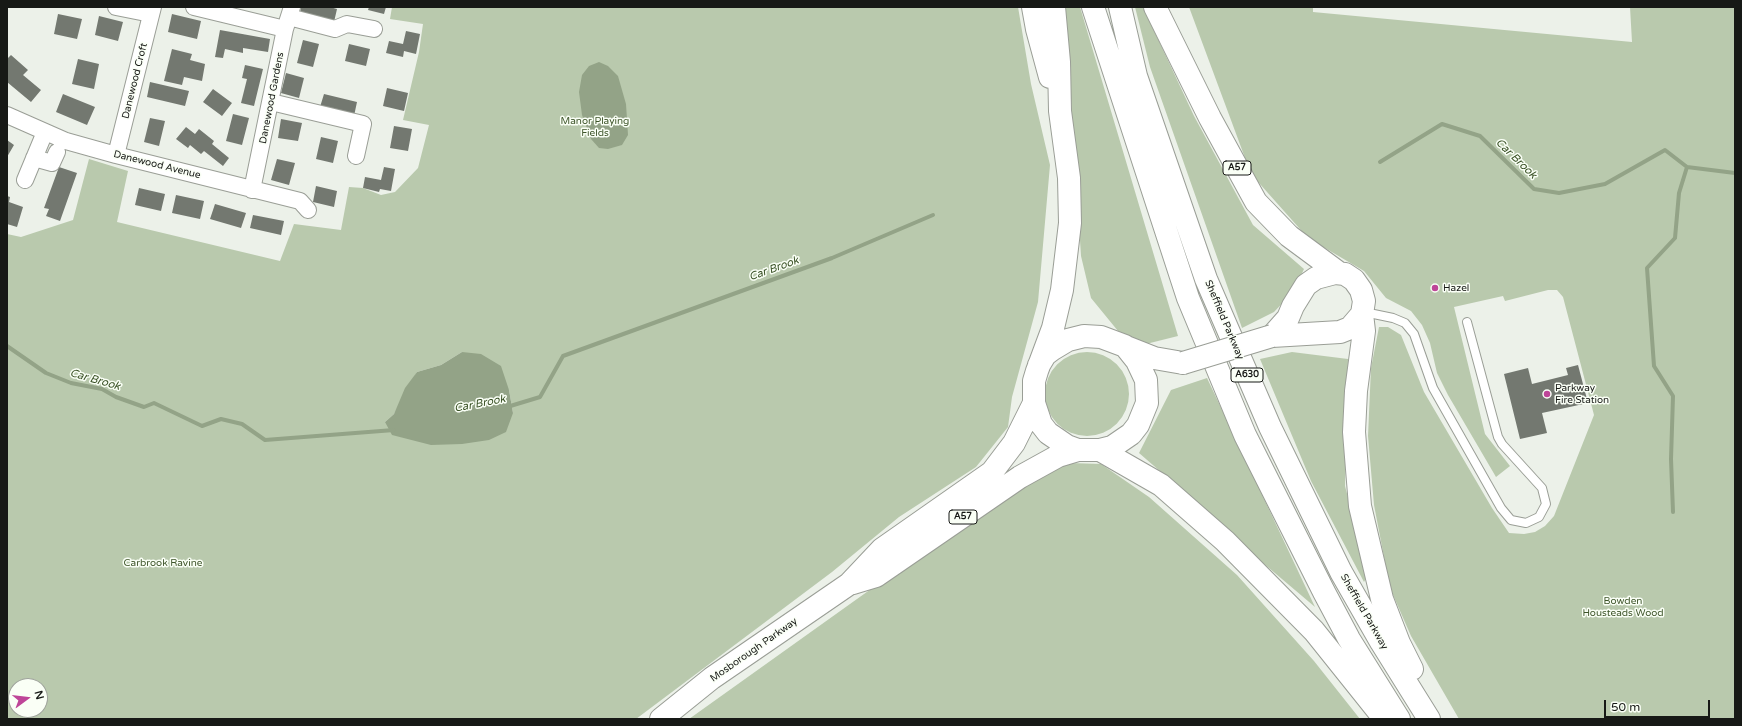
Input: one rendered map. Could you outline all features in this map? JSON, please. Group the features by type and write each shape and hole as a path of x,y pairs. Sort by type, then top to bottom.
{"highway":[{"path":"1034,7 1037,29 1060,111"},
{"name":"A57","path":"1054,7 1059,62 1060,111 1069,178 1070,223 1062,290 1054,328 1039,366 1032,392 1041,424 1048,433 1067,446 1078,450 1100,450 1122,441 1138,424 1147,403 1147,389 1142,370 1132,353 1125,346"},
{"name":"A630","path":"1093,7 1188,298 1242,428 1349,639 1399,719"},
{"name":"Sheffield Parkway","path":"1120,7 1136,76 1206,279 1270,427 1341,572 1380,642 1429,719"},
{"name":"A57","path":"1147,389 1156,376 1183,363 1272,336 1340,332 1350,328 1363,313 1364,301 1361,290 1354,280 1345,274 1340,274 1289,236 1256,202 1210,118 1155,7"},
{"path":"1162,7 1170,35"},
{"path":"1272,336 1288,318 1293,306 1306,285 1322,276 1340,274"},
{"path":"1363,313 1364,331 1356,391 1354,432 1361,514 1375,573 1389,618 1406,660 1443,719"},
{"name":"A57","path":"1039,366 1045,355 1068,340 1084,336 1101,337 1154,358 1183,363"},
{"name":"Mosborough Parkway","path":"661,719 712,678 849,584 882,549 992,472 1014,443 1034,403"},
{"name":"Mosborough Parkway","path":"849,584 876,576 1020,477 1058,456 1078,450"},
{"path":"1100,450 1161,484 1225,541 1314,631 1384,719"}],"street":[{"path":"116,7 152,11"},
{"path":"194,7 289,18 335,28 347,24 374,29"},
{"name":"Danewood Croft","path":"116,155 152,11"},
{"name":"Danewood Gardens","path":"252,190 289,18"},
{"path":"271,102 363,124 356,156"},
{"name":"Danewood Avenue","path":"7,115 66,141 252,190 300,201 308,210"},
{"path":"25,180 45,132"},
{"path":"34,158 52,163 57,152"}],"lane":[{"path":"1363,313 1393,318 1405,323 1414,334 1433,388 1501,508 1511,520 1526,523 1539,517 1546,504 1542,488 1502,444 1498,437 1467,322"}],"green space":[{"path":"392,7 1018,7 1031,84 1050,165 1038,302 1012,397 1008,427 976,467 899,517 832,572 636,719 7,719 7,234 21,237 73,220 89,159 128,171 117,222 280,261 294,224 341,230 349,187 363,188 381,195 395,192 418,168 429,125 403,120 419,52 423,24 390,19","holes":["462,352 509,390 513,413 385,422 394,414 417,372 441,365"]},
{"path":"1065,7 1080,7 1178,336 1146,344 1118,331 1091,298 1081,256"},
{"path":"1135,7 1143,7 1194,116 1253,225 1304,269 1293,292 1274,312 1242,328 1150,67"},
{"name":"Bowden Housteads Wood","path":"1189,7 1313,7 1313,12 1632,42 1630,7 1735,7 1735,719 1459,719 1411,636 1390,588 1374,505 1368,436 1371,368 1379,327 1388,327 1401,335 1424,392 1492,508 1509,533 1524,534 1535,532 1545,526 1554,516 1594,415 1563,297 1557,290 1548,290 1505,301 1503,296 1454,307 1485,434 1510,466 1496,477 1448,395 1437,373 1430,343 1422,325 1411,311 1386,298 1364,271 1308,238 1251,174"},
{"path":"1087,352 1095,353 1110,359 1122,371 1128,386 1128,402 1122,417 1110,429 1095,435 1087,436 1079,435 1064,429 1052,417 1046,402 1045,394 1046,386 1052,371 1064,359 1079,353"},
{"path":"1292,352 1348,359 1345,486 1368,575 1364,582 1311,481 1260,359"},
{"path":"1207,378 1315,607 1230,535 1205,510 1139,453 1171,390"},
{"path":"1070,463 1101,464 1149,497 1237,575 1314,661 1360,719 689,719 941,539 1019,486"}],"water":[{"path":"599,62 608,66 618,76 626,104 628,135 622,145 608,149 599,148 591,139 582,115 579,92 582,75 589,66"},
{"path":"462,352 481,354 501,366 509,390 513,413 506,432 489,440 462,444 431,445 392,435 385,422 394,414 405,388 417,372 441,365"}],"building":[{"path":"301,7 330,7 337,9 334,22 300,14"},
{"path":"369,7 386,7 384,14 368,10"},
{"path":"58,14 82,19 77,39 54,34"},
{"path":"172,14 201,21 197,39 168,32"},
{"path":"99,16 123,22 118,41 95,35"},
{"path":"220,30 270,39 268,52 243,48 243,53 225,49 223,58 215,57"},
{"path":"406,31 420,34 416,54 404,51 403,57 386,53 389,41 403,44"},
{"path":"303,40 319,44 313,67 297,63"},
{"path":"349,44 370,49 366,66 345,61"},
{"path":"172,49 192,54 190,60 205,64 202,81 184,77 182,85 164,81"},
{"path":"11,55 28,70 23,75 41,90 31,102 7,82 7,59"},
{"path":"78,59 99,64 94,89 72,84"},
{"path":"245,65 263,69 254,106 241,103 247,79 242,78"},
{"path":"286,73 304,78 299,98 281,93"},
{"path":"150,82 189,91 185,106 147,97"},
{"path":"387,88 408,93 404,111 383,106"},
{"path":"213,89 232,103 222,116 203,102"},
{"path":"63,94 95,107 87,125 56,112"},
{"path":"324,94 357,102 354,116 320,107"},
{"path":"233,114 249,118 242,145 226,141"},
{"path":"150,118 165,121 159,146 144,142"},
{"path":"281,119 302,123 298,141 278,138"},
{"path":"394,126 412,129 408,151 390,148"},
{"path":"186,127 195,134 199,129 214,141 212,144 229,158 223,166 204,151 201,154 190,145 188,148 176,139"},
{"path":"321,137 338,141 333,163 316,159"},
{"path":"7,140 14,145 7,157"},
{"path":"277,159 295,163 289,185 271,180"},
{"path":"59,167 77,173 60,221 46,216 49,209 44,208"},
{"path":"384,167 395,169 391,191 380,189 379,192 363,188 365,177 381,180"},
{"path":"316,186 337,191 334,207 313,202"},
{"path":"139,188 165,194 161,211 135,205"},
{"path":"176,195 204,201 200,219 172,213"},
{"path":"7,196 10,197 9,202 23,207 17,227 7,224"},
{"path":"215,204 246,213 241,228 210,219"},
{"path":"253,215 284,221 281,235 250,228"},
{"name":"Parkway Fire Station","path":"1578,365 1588,403 1542,413 1547,433 1520,439 1504,374 1528,368 1532,384 1568,375 1566,368"}],"waterway":[{"name":"Car Brook","path":"1380,162 1442,124 1480,136 1534,189 1559,193 1605,184 1665,150 1687,167 1735,173"},
{"path":"1673,512 1671,459 1673,396 1654,366 1647,268 1675,238 1679,193 1687,167"},
{"name":"Car Brook","path":"507,407 540,397 563,356 832,258 933,215"},
{"name":"Car Brook","path":"7,346 46,373 71,383 102,389 116,397 144,407 154,403 202,426 221,419 242,424 265,440 394,430"}],"place":[{"name":"Hazel","path":"1435,288"},
{"name":"Parkway Fire Station","path":"1547,394"}],"park label":[{"name":"Manor Playing Fields","path":"595,126"},
{"name":"Carbrook Ravine","path":"163,563"}]}
